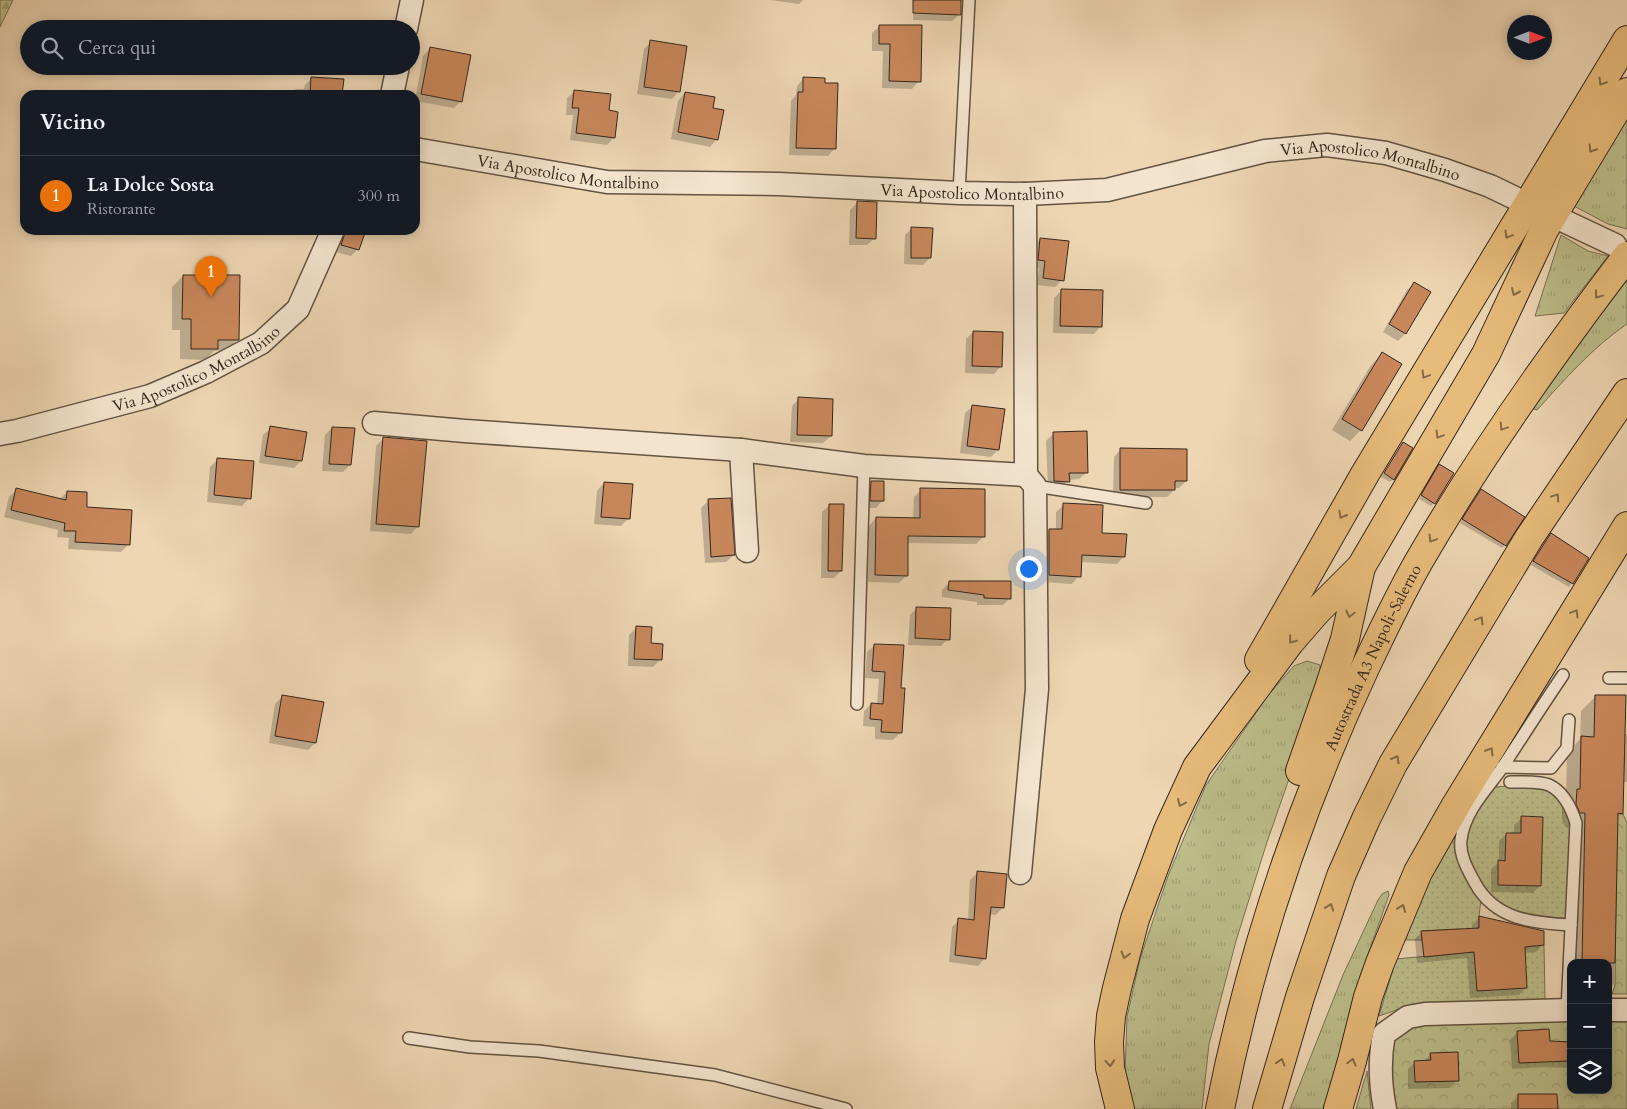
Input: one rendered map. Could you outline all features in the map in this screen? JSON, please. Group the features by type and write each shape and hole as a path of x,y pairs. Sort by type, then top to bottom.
{"highway":[{"path":"1120,1109 1110,1068 1109,1042 1116,988 1135,920 1168,830 1197,767 1365,474 1627,40"},
{"path":"1197,767 1290,642 1316,611 1361,567 1486,354 1544,230 1627,92"},
{"name":"Autostrada A3 Napoli-Salerno","path":"1220,1109 1246,994 1289,853 1337,727 1380,635 1418,564 1489,447 1536,380 1621,251"},
{"path":"1267,1109 1300,997 1341,876 1389,772 1529,538 1627,393"},
{"path":"1338,1109 1368,997 1418,872 1627,526"},
{"path":"1226,1082 1232,1010 1247,933 1332,680 1361,567"}],"street":[{"path":"408,20 412,0"},
{"path":"393,90 396,75"},
{"name":"Via Apostolico Montalbino","path":"420,150 607,182 779,184 959,193 1026,194 1107,190 1264,151 1327,145 1386,152 1490,186 1517,199"},
{"path":"1020,873 1038,688 1030,480 1026,194"},
{"path":"1562,220 1621,251"},
{"name":"Via Apostolico Montalbino","path":"0,434 17,432 150,396 206,372 261,342 298,310 331,235"},
{"path":"374,423 464,432 741,450 864,466 1030,480"},
{"path":"741,450 747,551"},
{"path":"1385,1109 1380,1087 1381,1050 1384,1034 1408,1017 1425,1014 1567,1010"},
{"path":"1612,1010 1627,1010"}],"lane":[{"path":"959,193 969,0"},
{"path":"857,704 864,466"},
{"path":"1030,480 1146,503"},
{"path":"1563,675 1474,806 1466,823 1461,841 1466,867 1480,893 1501,911 1516,918 1538,923 1571,925"},
{"path":"1608,678 1627,678"},
{"path":"1502,767 1552,768 1567,748 1568,720"},
{"path":"1510,782 1550,785 1563,797 1571,808 1576,823 1569,1004"},
{"path":"409,1038 470,1047 539,1051 715,1076 846,1109"}],"green space":[{"path":"0,0 13,0 0,27"},
{"path":"1627,113 1627,229 1608,224 1572,205"},
{"path":"1561,235 1588,251 1608,256 1564,313 1535,316"},
{"path":"1627,277 1627,324 1591,353 1537,410 1534,409 1534,401"},
{"path":"1307,661 1320,665 1319,693 1267,842 1236,941 1209,1044 1202,1109 1134,1109 1125,1074 1127,1017 1140,959 1168,876 1206,785 1269,694 1294,666"},
{"path":"1530,786 1548,789 1560,799 1572,824 1567,921 1517,914 1491,897 1470,866 1465,843 1477,808 1493,787"},
{"path":"1601,813 1623,814 1627,823 1627,994 1612,994 1615,985 1617,833"},
{"path":"1456,828 1459,858 1481,900 1479,934 1459,929 1422,931 1422,940 1400,940 1431,872"},
{"path":"1388,891 1389,895 1354,994 1332,1083 1323,1109 1290,1109 1343,975 1378,900 1382,894"},
{"path":"1544,945 1545,999 1405,1007 1379,1016 1396,959"},
{"path":"1567,1021 1567,1094 1612,1094 1612,1022 1627,1022 1627,1109 1396,1109 1392,1074 1394,1040 1412,1028 1426,1025"},
{"path":"1367,1071 1371,1109 1356,1109"}],"building":[{"path":"913,0 961,0 961,15 913,13"},
{"path":"879,25 922,25 921,82 889,81 890,44 879,44"},
{"path":"650,40 687,46 680,92 644,87"},
{"path":"430,47 471,55 462,102 421,94"},
{"path":"311,77 344,79 343,90 310,90"},
{"path":"803,77 825,78 825,83 838,83 836,149 796,148 798,92 803,92"},
{"path":"574,90 611,94 609,110 618,112 615,138 576,133 579,108 572,108"},
{"path":"685,92 715,97 713,108 724,110 718,140 678,132"},
{"path":"857,201 877,202 876,239 856,238"},
{"path":"911,227 933,228 931,258 911,258"},
{"path":"344,235 364,235 359,250 341,245"},
{"path":"1040,238 1069,241 1064,281 1043,278 1045,261 1038,260"},
{"path":"183,275 240,275 239,340 218,340 218,349 191,349 191,319 182,319"},
{"path":"1414,282 1431,292 1406,334 1389,324"},
{"path":"1061,289 1103,290 1102,327 1060,326"},
{"path":"973,331 1003,332 1002,367 972,366"},
{"path":"1382,352 1402,364 1362,431 1342,419"},
{"path":"798,397 833,399 832,436 797,435"},
{"path":"972,405 1005,409 999,450 967,446"},
{"path":"270,426 307,432 302,461 265,456"},
{"path":"332,427 355,428 351,465 329,464"},
{"path":"1087,431 1088,473 1069,473 1070,482 1054,481 1053,432"},
{"path":"383,437 427,441 419,527 376,524"},
{"path":"1403,442 1413,448 1394,480 1384,473"},
{"path":"1120,448 1187,449 1187,481 1175,481 1175,490 1120,490"},
{"path":"217,458 254,461 251,499 214,495"},
{"path":"1439,464 1454,473 1435,504 1421,495"},
{"path":"871,481 884,481 884,501 870,501"},
{"path":"604,482 633,484 630,519 601,517"},
{"path":"16,488 66,500 67,491 87,492 87,507 132,510 130,545 75,542 76,531 64,531 65,523 11,510"},
{"path":"920,488 985,489 985,537 908,536 908,576 875,575 876,517 920,518"},
{"path":"1481,489 1525,517 1506,546 1462,519"},
{"path":"731,498 735,555 711,557 708,499"},
{"path":"1063,503 1103,505 1102,533 1127,534 1125,557 1082,555 1081,577 1049,575 1049,529 1062,529"},
{"path":"829,504 844,504 842,571 828,571"},
{"path":"1551,533 1589,558 1573,584 1533,561"},
{"path":"949,581 1011,581 1011,599 984,598 984,595 948,590"},
{"path":"916,607 951,608 950,640 915,638"},
{"path":"636,626 652,627 651,643 663,644 662,660 634,659"},
{"path":"874,644 904,645 901,688 905,688 902,733 881,732 882,720 870,719 871,703 883,704 885,672 872,671"},
{"path":"282,695 324,702 316,743 275,736"},
{"path":"1595,695 1626,695 1623,814 1618,813 1615,963 1612,963 1612,959 1582,959 1585,813 1580,813 1576,804 1577,789 1580,789 1581,736 1594,737"},
{"path":"1521,816 1543,817 1541,886 1498,885 1498,860 1505,861 1506,833 1521,833"},
{"path":"977,871 1007,874 1004,908 991,907 986,959 955,955 958,918 974,920"},
{"path":"1479,916 1544,931 1544,945 1525,947 1527,988 1477,991 1474,952 1424,957 1421,931 1479,928"},
{"path":"1549,1029 1550,1041 1567,1042 1567,1061 1519,1063 1517,1031"},
{"path":"1458,1052 1459,1081 1415,1082 1414,1061 1431,1060 1430,1053"},
{"path":"1518,1094 1557,1094 1558,1109 1518,1109"}],"place":[{"name":"La Dolce Sosta","path":"211,297"}]}
